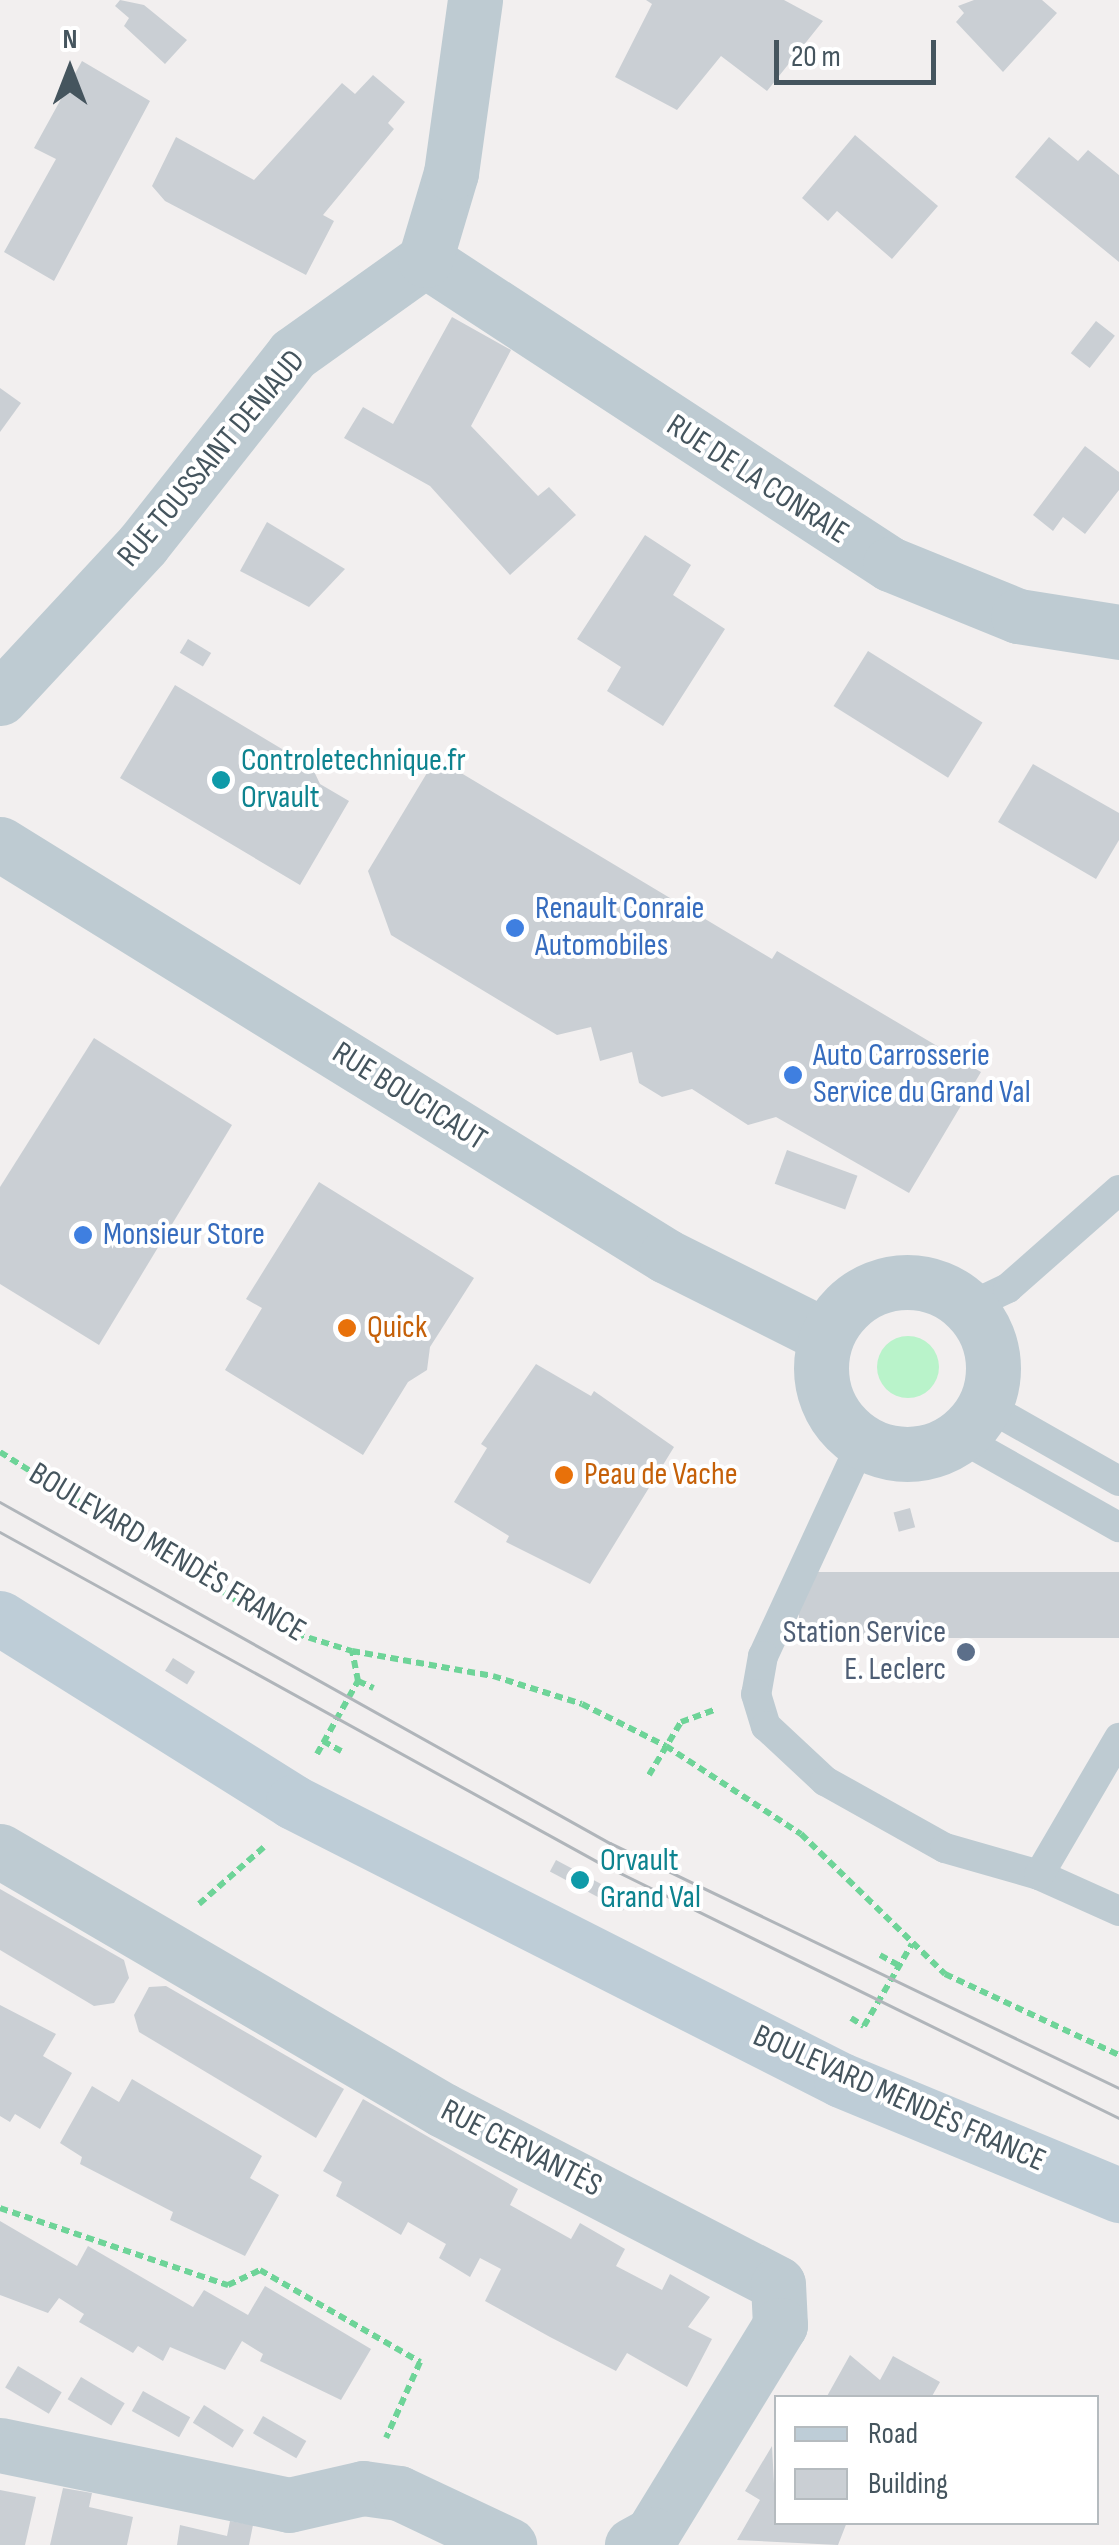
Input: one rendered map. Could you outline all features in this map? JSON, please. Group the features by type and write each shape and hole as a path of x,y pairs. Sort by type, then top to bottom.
{"main road":[{"name":"BOULEVARD MENDÈS FRANCE","path":"0,1618 293,1802 841,2080 1119,2195"}],"street":[{"path":"425,260 451,173 475,0"},
{"name":"RUE DE LA CONRAIE","path":"425,260 890,564 1018,616 1119,632"},
{"name":"RUE TOUSSAINT DENIAUD","path":"0,698 143,544 293,354 425,260"},
{"name":"RUE BOUCICAUT","path":"0,844 666,1256 826,1336"},
{"path":"889,1283 944,1290 968,1307 992,1353 972,1421 911,1455 862,1442 843,1427 821,1384 826,1336 852,1302 889,1283"},
{"name":"RUE CERVANTÈS","path":"0,1851 443,2110 778,2284 780,2325 652,2534 632,2545"},
{"path":"0,2444 289,2506 363,2488 399,2493 508,2545"}],"lane":[{"path":"968,1307 1008,1288 1119,1190"},
{"path":"972,1421 1119,1480"},
{"path":"972,1421 1119,1526"},
{"path":"862,1442 763,1656 756,1694 766,1726 825,1781 944,1848 1039,1875 1119,1911"},
{"path":"1039,1875 1119,1738"}],"path":[{"name":"BOULEVARD MENDÈS FRANCE","path":"0,1452 284,1630 352,1652 494,1676 582,1704 666,1746 801,1834 912,1944 973,1990 1119,2055"},
{"path":"358,1681 374,1688"},
{"path":"649,1774 681,1722 756,1694"},
{"path":"324,1741 341,1751"},
{"path":"851,2018 864,2026 912,1944"},
{"path":"880,1955 898,1965"},
{"path":"0,2208 228,2284 260,2270 420,2362 363,2488"}],"green space":[{"path":"908,1336 930,1345 939,1367 930,1389 908,1398 886,1389 877,1367 886,1345"}],"building":[{"path":"120,0 144,5 187,40 165,64 124,26 129,18 115,6"},
{"path":"646,0 784,0 823,21 767,91 721,56 677,110 615,77 652,4"},
{"path":"974,0 1042,0 1057,13 1003,72 956,22 964,13 958,6"},
{"path":"82,61 150,101 54,281 4,252 56,159 34,148"},
{"path":"373,75 405,102 388,123 394,129 323,215 334,221 306,275 165,201 152,186 176,137 254,180 342,83 355,94"},
{"path":"855,135 938,206 892,259 837,211 828,221 802,198"},
{"path":"1049,137 1078,161 1088,150 1119,175 1119,262 1015,177"},
{"path":"452,317 511,350 471,426 538,496 549,487 576,515 510,575 430,486 344,438 363,407 393,424"},
{"path":"1096,321 1115,336 1090,368 1071,353"},
{"path":"0,388 21,403 0,432"},
{"path":"1085,446 1119,472 1119,490 1085,534 1063,517 1053,531 1033,515"},
{"path":"267,522 345,569 309,607 240,571"},
{"path":"645,535 691,565 673,595 725,629 663,726 607,691 621,667 577,639"},
{"path":"188,639 211,653 203,667 180,653"},
{"path":"868,651 982,723 948,778 834,706"},
{"name":"Controletechnique.fr Orvault","path":"175,685 312,767 320,784 349,801 300,885 120,778"},
{"path":"436,758 772,959 777,951 981,1072 909,1193 776,1117 748,1125 692,1089 662,1097 639,1083 632,1052 600,1061 591,1027 557,1035 391,935 368,871"},
{"path":"1033,764 1119,813 1119,840 1096,879 998,822"},
{"name":"Monsieur Store","path":"94,1038 232,1125 99,1345 0,1284 0,1187"},
{"path":"787,1150 857,1176 845,1209 775,1184"},
{"name":"Quick","path":"319,1182 474,1278 430,1347 427,1370 408,1382 363,1455 225,1370 262,1308 246,1299"},
{"name":"Peau de Vache","path":"536,1364 591,1396 594,1391 674,1447 590,1584 506,1542 509,1536 454,1502 487,1448 481,1444"},
{"path":"910,1508 915,1527 899,1532 894,1512"},
{"path":"799,1572 1119,1572 1119,1638 799,1638"},
{"path":"173,1658 195,1672 187,1684 165,1671"},
{"name":"Orvault Grand Val","path":"556,1860 629,1899 623,1910 550,1871"},
{"path":"0,1889 124,1960 129,1978 114,2003 94,2006 0,1950"},
{"path":"166,1986 344,2089 316,2138 139,2032 134,2015 149,1987"},
{"path":"0,2005 56,2034 43,2056 72,2073 40,2129 15,2114 10,2122 0,2116"},
{"path":"132,2079 262,2156 250,2178 279,2195 245,2256 170,2220 173,2212 80,2164 82,2157 60,2143 92,2086 119,2102"},
{"path":"363,2099 518,2189 510,2205 571,2239 580,2223 625,2249 616,2266 662,2290 670,2274 710,2297 688,2327 712,2339 687,2387 627,2353 616,2371 550,2337 485,2301 501,2269 480,2258 470,2277 439,2258 446,2244 408,2222 401,2235 336,2196 342,2182 323,2171"},
{"path":"0,2221 77,2266 88,2246 193,2307 204,2290 248,2315 265,2286 371,2349 341,2400 260,2361 263,2354 242,2341 225,2370 170,2347 163,2361 138,2346 133,2353 79,2322 84,2314 59,2298 48,2313 0,2295"},
{"path":"850,2355 880,2380 893,2356 940,2382 933,2395 828,2395"},
{"path":"18,2366 62,2392 49,2414 5,2387"},
{"path":"81,2377 125,2403 111,2426 68,2399"},
{"path":"143,2391 190,2417 179,2437 132,2411"},
{"path":"204,2405 244,2430 233,2448 193,2423"},
{"path":"263,2416 306,2441 296,2458 253,2433"},
{"path":"772,2446 774,2525 846,2525 838,2545 737,2540 760,2500 745,2491"},
{"path":"63,2488 92,2493 89,2507 133,2517 127,2545 50,2545"},
{"path":"0,2490 36,2497 25,2545 0,2545"},
{"path":"230,2521 253,2525 249,2545 177,2545 180,2525 227,2536"}],"tram line":[{"path":"0,1502 610,1843 1119,2088"},
{"path":"0,1532 598,1862 1119,2118"}],"place":[{"name":"Controletechnique.fr Orvault","path":"221,780"},
{"name":"Renault Conraie Automobiles","path":"515,928"},
{"name":"Auto Carrosserie Service du Grand Val","path":"793,1075"},
{"name":"Monsieur Store","path":"83,1235"},
{"name":"Quick","path":"347,1328"},
{"name":"Peau de Vache","path":"564,1475"},
{"name":"Station Service E. Leclerc","path":"966,1652"},
{"name":"Orvault Grand Val","path":"580,1880"}]}
